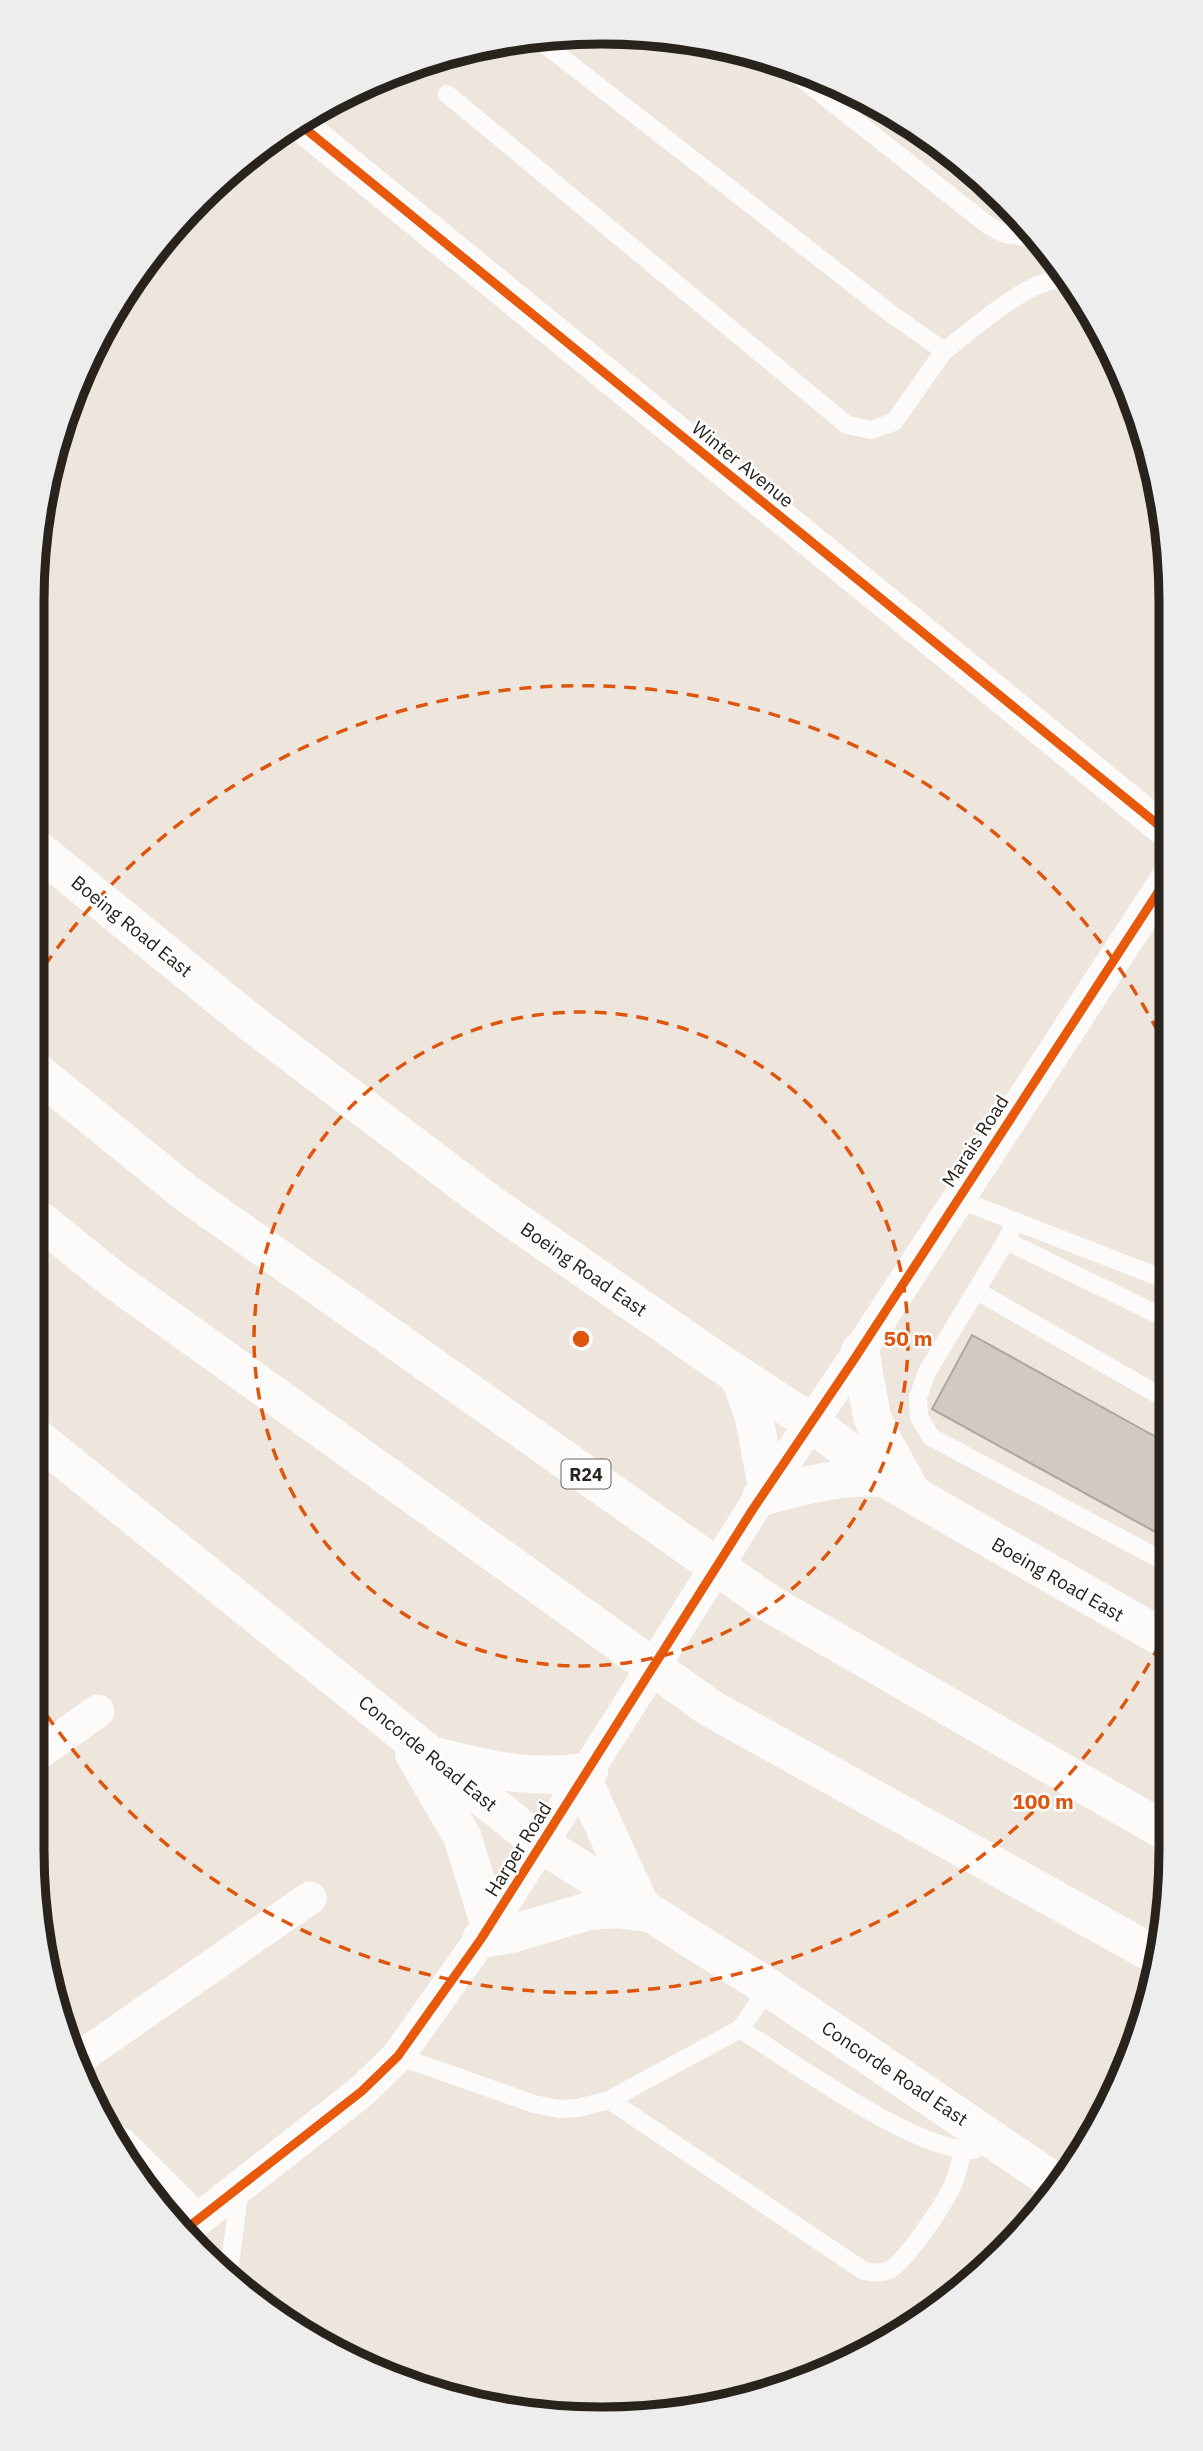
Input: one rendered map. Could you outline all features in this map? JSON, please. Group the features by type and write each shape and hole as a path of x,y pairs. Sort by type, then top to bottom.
{"main road":[{"name":"Boeing Road East","path":"44,855 250,1022 488,1202 810,1422 899,1488 1159,1636"},
{"name":"R24","path":"44,1078 186,1193 767,1602 1159,1828"},
{"path":"44,1224 114,1280 710,1708 1150,1952"},
{"path":"860,1351 872,1417 899,1488"},
{"path":"739,1376 754,1417 761,1498 831,1480 864,1477 899,1488"},
{"name":"Concorde Road East","path":"44,1444 541,1844 769,1988 1051,2179"},
{"path":"414,1743 511,1774 564,1776 589,1771 647,1909 589,1911 511,1934 486,1933 462,1836 414,1743"}],"street":[{"name":"Winter Avenue","path":"306,129 1159,825"},
{"name":"Marais Road","path":"810,1422 860,1351 1159,891"},
{"name":"Harper Road","path":"190,2226 362,2091 398,2056 486,1933 810,1422"},
{"path":"44,1750 99,1711"},
{"path":"83,2055 310,1898"},
{"path":"164,2196 187,2222"}],"lane":[{"path":"548,47 890,313 944,351"},
{"path":"808,83 989,226 1004,234 1023,236"},
{"path":"447,94 848,425 871,430 894,422 944,351 1011,300 1055,278"},
{"path":"958,1199 1159,1277"},
{"path":"1015,1222 977,1291 927,1372 918,1397 919,1417 931,1437 1159,1558"},
{"path":"1006,1241 1159,1315"},
{"path":"977,1291 1159,1395"},
{"path":"398,2056 534,2104 560,2109 578,2108 609,2100 740,2029 769,1988"},
{"path":"740,2029 897,2126 963,2150 1008,2148"},
{"path":"609,2100 864,2271 872,2273 892,2269 943,2203 955,2181 963,2150"},
{"path":"230,2265 240,2186"}],"building":[{"path":"972,1335 1159,1439 1159,1534 932,1409"}],"cycle path":[{"path":"306,129 1159,825"},
{"path":"190,2226 362,2091 398,2056 481,1939 753,1509 855,1358 1159,891"}]}
